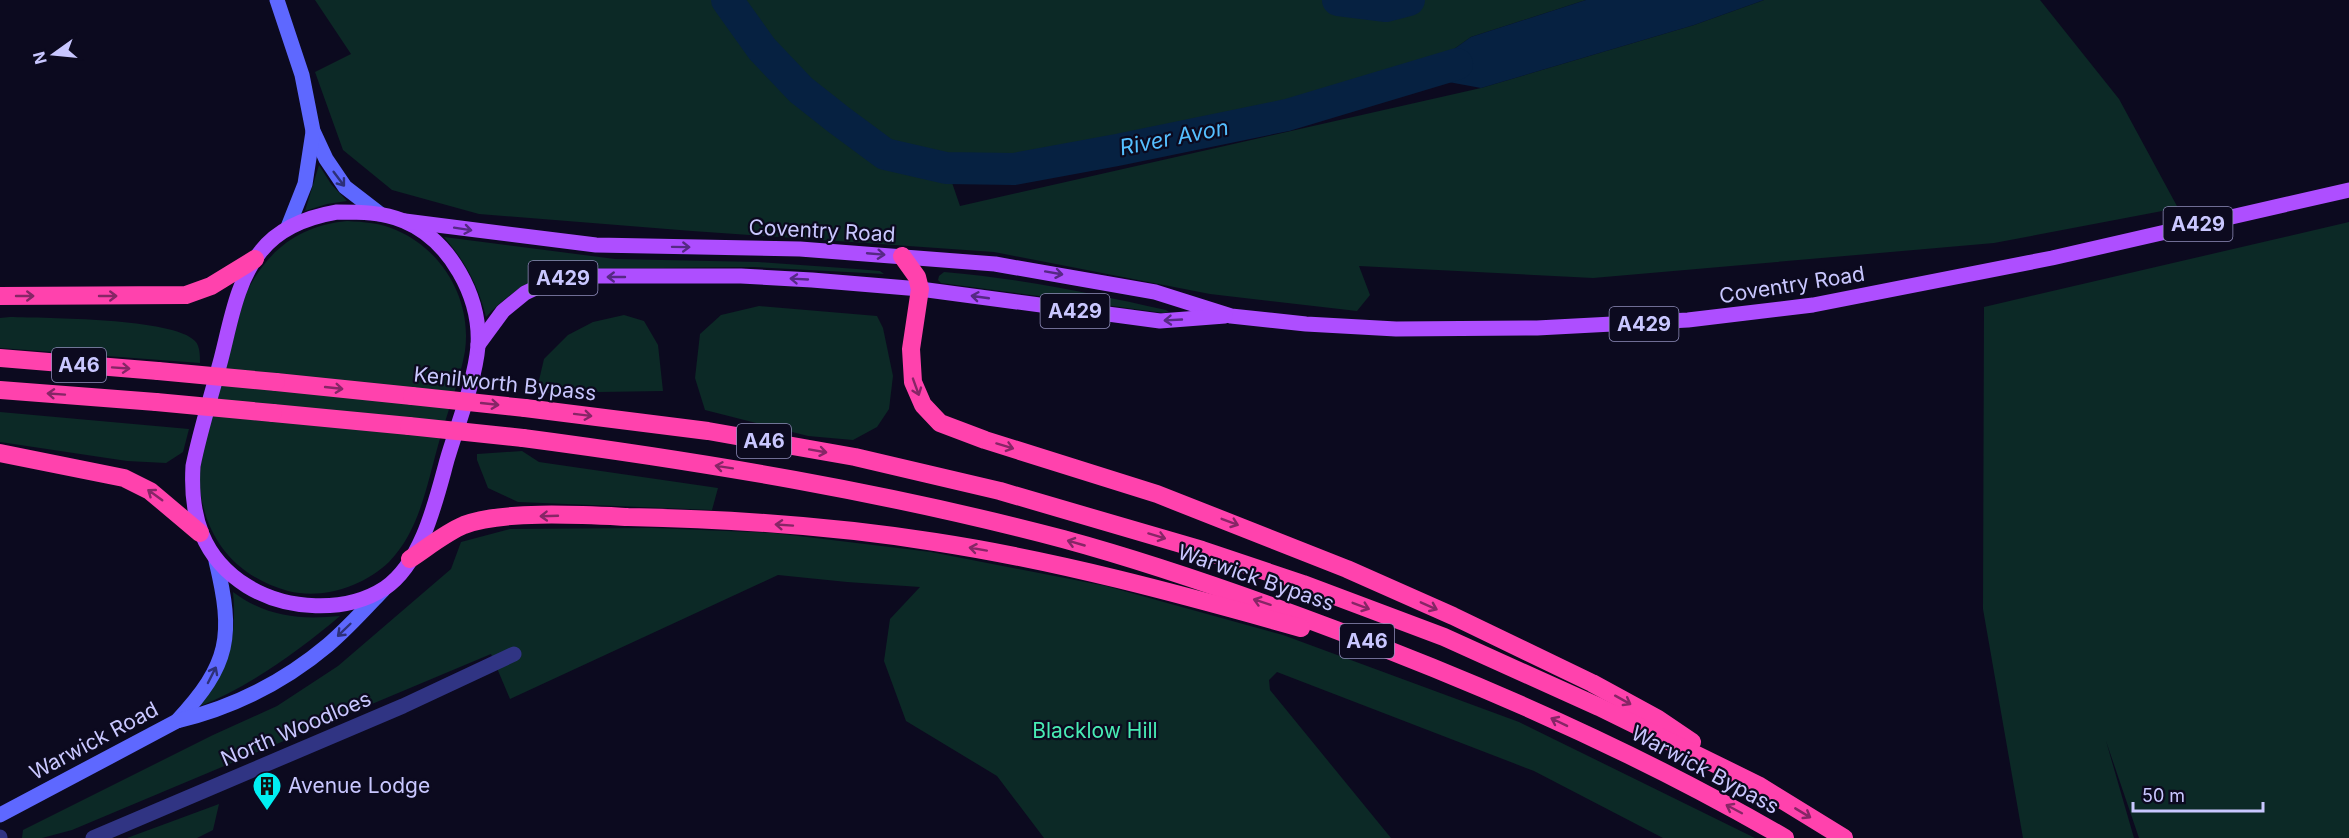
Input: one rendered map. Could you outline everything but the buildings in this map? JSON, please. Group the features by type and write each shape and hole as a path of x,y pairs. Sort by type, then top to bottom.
{"highway":[{"path":"902,256 917,277 920,289"},
{"path":"0,296 170,297 186,295 211,286 255,259"},
{"name":"A46","path":"920,289 911,349 913,382 923,405 940,423 985,440 1157,494 1358,574 1453,616 1592,683 1658,719 1758,786"},
{"name":"Kenilworth Bypass","path":"0,358 412,396 708,432 855,457 1000,491"},
{"name":"Warwick Bypass","path":"0,390 273,412 523,438 763,473 926,506 1062,539 1131,559 1272,606 1509,698 1652,766 1785,838"},
{"path":"0,453 124,478 150,490 200,533"},
{"name":"Warwick Bypass","path":"1000,491 1118,524 1213,554 1303,584 1433,633 1599,707 1758,786 1844,838"},
{"path":"410,559 463,525 501,518 607,516 794,525 935,542 1035,560 1173,592 1418,661"}],"main road":[{"name":"Coventry Road","path":"478,345 496,319 515,300 546,283 571,277 741,276 920,289 1160,321 1231,316 1350,327 1447,329 1592,327 1734,315 1812,305 2052,258 2349,190"},
{"path":"337,212 380,214 405,221 431,238 443,250 463,279 473,305 478,345 470,383 424,532 410,559 394,580 385,588 366,597 338,604 308,606 276,600 251,588 216,561 207,549 200,533 194,498 193,465 234,311 255,259 275,236 321,214 337,212"},
{"name":"Coventry Road","path":"405,221 596,245 800,249 995,264 1155,292 1231,316"}],"street":[{"path":"277,0 296,55 313,131 336,176 353,195 380,214"},
{"path":"288,228 305,184 313,131"},
{"name":"Warwick Road","path":"177,721 204,690 223,649 226,616 216,561"},
{"name":"Warwick Road","path":"0,815 177,721 208,713 249,695 298,667 328,645 385,588"},
{"name":"North Woodloes","path":"93,838 394,711 514,654"}],"green space":[{"path":"315,0 1586,0 1471,37 1416,76 1287,115 1014,169 947,168 960,206 1481,88 1694,25 1764,0 2040,0 2119,99 2178,208 1994,243 1593,278 1359,266 1370,295 1357,311 1210,294 994,252 479,214 392,190 343,150 315,72 351,54"},
{"path":"319,165 331,184 347,201 305,211"},
{"path":"347,221 378,224 396,230 428,250 451,279 459,296 464,313 465,351 421,506 400,549 379,571 355,584 329,592 301,593 266,583 232,559 219,543 209,525 203,506 199,484 199,461 245,295 254,279 263,266 286,243 313,228"},
{"path":"2349,222 2349,838 2139,838 2106,741 2134,838 2023,838 1983,609 1984,307"},
{"path":"444,237 615,259 758,262 880,271 884,274 753,267 569,269 534,280 523,286 486,317 470,274"},
{"path":"944,272 1056,287 1169,312 941,283 938,280 939,276"},
{"path":"759,306 877,316 883,328 893,376 889,409 877,427 853,440 808,436 705,410 695,378 700,334 721,315"},
{"path":"624,315 644,321 658,345 663,391 536,393 544,359 568,335 593,322"},
{"path":"0,318 108,321 162,328 182,333 195,341 199,348 200,363 0,348"},
{"path":"0,412 189,429 183,452 166,463 127,461 0,442"},
{"path":"522,451 539,462 718,488 712,510 518,502 488,488 477,460 477,454"},
{"name":"Blacklow Hill","path":"652,528 774,533 931,552 1106,586 1283,635 1519,722 1755,838 1663,838 1534,771 1277,672 1269,680 1270,690 1391,838 1044,838 997,776 906,721 884,661 890,619 920,587 778,575 510,699 491,654 72,830 42,838 22,838 23,830 213,735 277,706 338,666 451,569 461,542 510,529"},
{"path":"233,592 258,607 284,615 340,616 273,667 237,689 200,706 218,678 229,652 234,625"},
{"path":"219,804 213,830 197,838 127,838"}],"water":[{"path":"1586,0 1764,0 1694,25 1481,88 1416,76 1471,37"}],"waterway":[{"name":"River Avon","path":"727,0 762,49 801,90 839,120 885,154 946,168 1014,169 1117,150 1287,115 1457,64"},
{"path":"1338,0 1386,6 1409,0"}],"place":[{"name":"Avenue Lodge","path":"267,812"}]}
